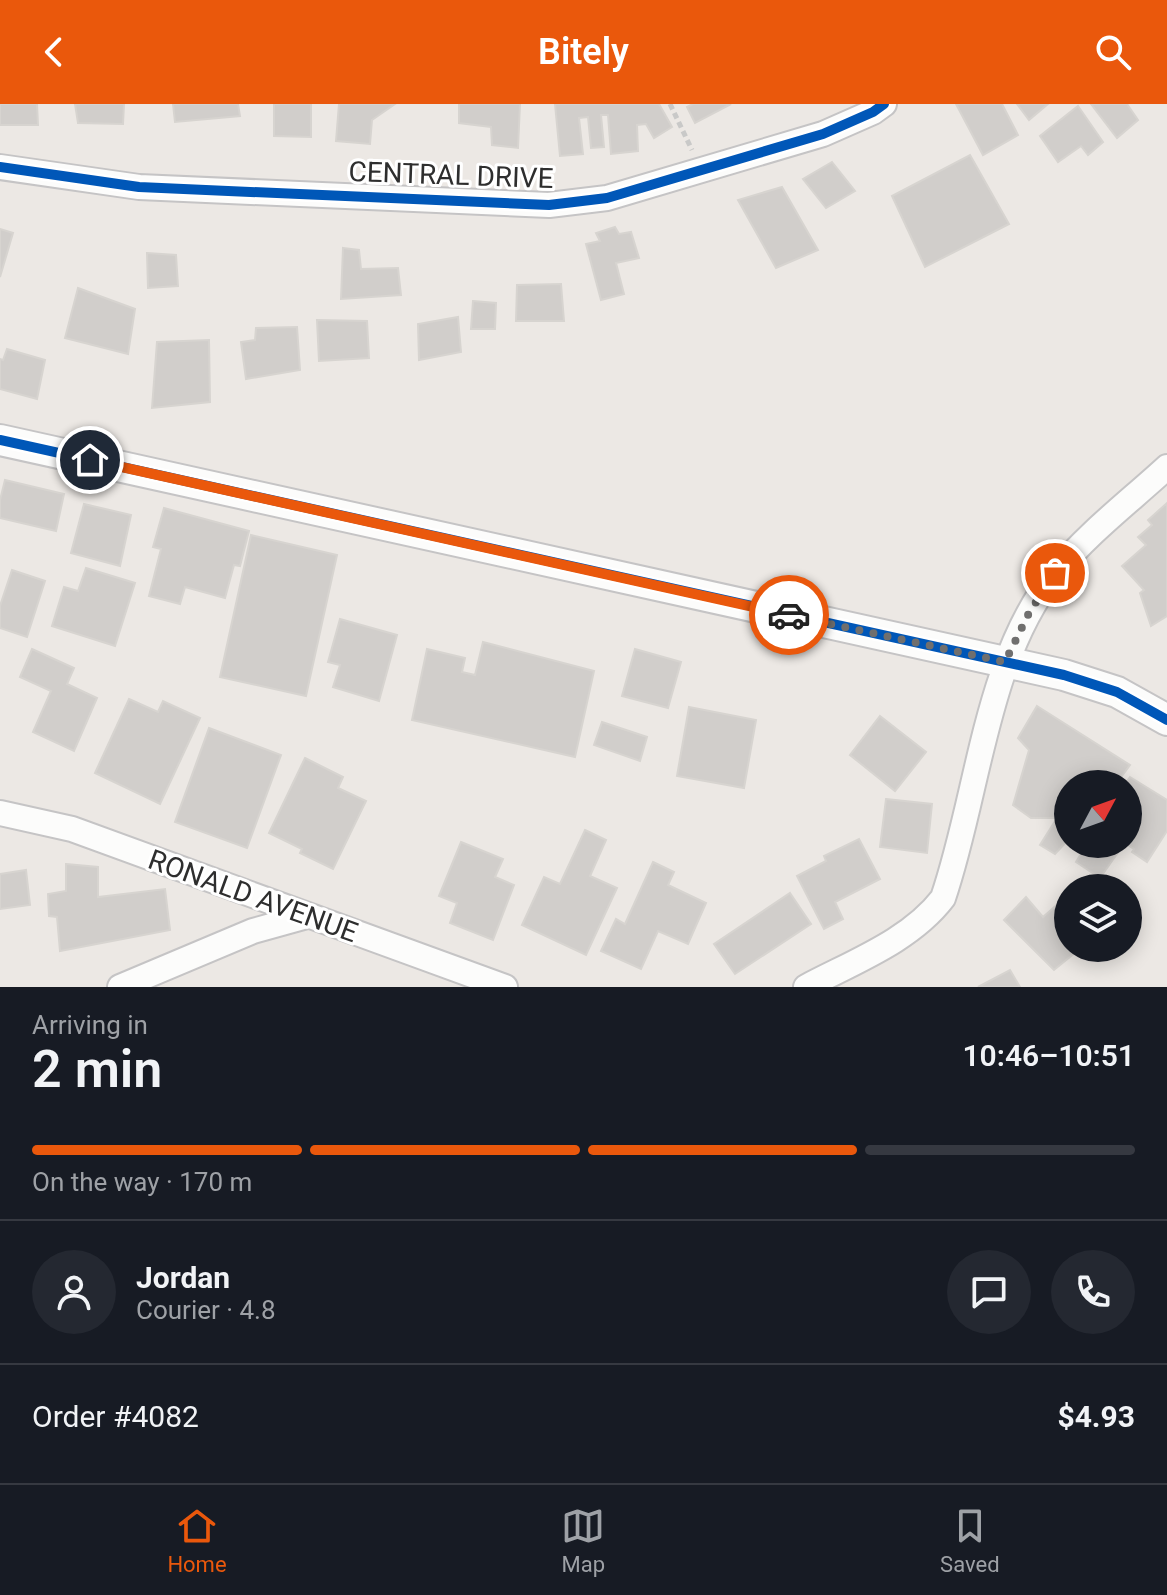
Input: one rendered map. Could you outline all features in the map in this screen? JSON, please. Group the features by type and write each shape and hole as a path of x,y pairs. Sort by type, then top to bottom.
{"street":[{"name":"CENTRAL DRIVE","path":"0,167 139,187 549,205 607,198 823,134 884,104"},
{"path":"0,440 1094,683 1139,702 1167,720"},
{"path":"806,987 905,934 929,915 943,898 1005,662 1029,613 1055,573 1075,551 1167,467"},
{"name":"RONALD AVENUE","path":"0,813 72,829 505,987"},
{"path":"120,987 253,931 307,916"}],"path":[{"path":"670,104 702,170"}],"building":[{"path":"0,104 37,104 38,125 0,125"},
{"path":"75,104 124,104 123,124 78,123"},
{"path":"173,104 238,104 240,116 175,122"},
{"path":"274,104 311,104 311,137 274,136"},
{"path":"339,104 395,104 372,120 370,144 336,141"},
{"path":"459,104 520,104 518,148 492,145 491,127 459,123"},
{"path":"555,104 659,104 672,127 654,138 646,124 637,125 638,151 611,154 608,115 601,115 604,147 591,148 588,117 579,118 583,154 560,156"},
{"path":"693,104 731,104 695,123 687,107"},
{"path":"956,104 1002,104 1018,135 983,155"},
{"path":"1017,104 1048,104 1029,120"},
{"path":"1091,104 1127,104 1138,120 1117,138"},
{"path":"1078,106 1103,142 1088,155 1081,146 1058,162 1040,136"},
{"path":"970,155 1009,224 925,267 892,196"},
{"path":"832,162 855,191 826,208 803,179"},
{"path":"782,187 818,250 776,268 738,200"},
{"path":"615,227 619,234 631,232 639,258 616,263 624,294 601,300 586,244 600,241 596,233"},
{"path":"0,229 13,233 0,277"},
{"path":"343,248 359,250 361,269 398,268 401,295 341,299"},
{"path":"147,253 176,255 178,286 148,288"},
{"path":"561,284 564,321 516,321 517,285"},
{"path":"78,288 135,309 128,354 65,338"},
{"path":"473,301 496,303 495,329 471,329"},
{"path":"458,317 461,352 419,360 418,324"},
{"path":"317,320 367,321 369,358 319,361"},
{"path":"297,327 300,370 246,379 241,342 255,340 256,328"},
{"path":"209,340 210,402 152,408 157,342"},
{"path":"7,349 45,360 37,399 0,389 0,359 3,360"},
{"path":"5,480 64,494 56,531 0,518"},
{"path":"1167,503 1167,616 1151,626 1140,593 1144,590 1122,566 1146,545 1138,537 1152,525 1148,520"},
{"path":"84,504 131,515 120,566 71,553"},
{"path":"164,508 249,531 240,566 234,565 225,598 185,587 180,604 149,596 161,549 153,547"},
{"path":"251,535 337,555 306,696 220,677"},
{"path":"86,568 135,583 115,646 52,626 64,587 78,591"},
{"path":"12,570 45,581 27,637 0,628 0,606"},
{"path":"340,619 397,635 379,701 333,687 340,665 328,662"},
{"path":"483,642 594,671 575,757 412,720 427,649 465,658 462,672 475,675"},
{"path":"32,649 74,668 67,684 97,698 74,751 33,732 51,691 20,677"},
{"path":"635,649 681,662 668,708 622,696"},
{"path":"129,699 158,712 163,701 200,718 160,804 95,773"},
{"path":"1037,706 1130,765 1126,770 1054,770 1054,818 1031,818 1013,805 1029,750 1018,738"},
{"path":"689,707 756,720 744,788 677,776"},
{"path":"880,716 926,752 895,791 850,755"},
{"path":"602,722 647,737 640,761 594,745"},
{"path":"209,728 281,755 247,848 175,822"},
{"path":"305,758 343,777 338,788 366,801 333,869 269,833"},
{"path":"1142,784 1167,800 1167,831 1147,862 1141,858"},
{"path":"886,799 932,804 927,853 880,847"},
{"path":"1054,823 1054,853 1040,845"},
{"path":"585,830 606,840 590,876 617,888 586,955 522,925 544,877 560,884"},
{"path":"859,839 880,879 835,902 843,919 824,929 797,876 826,861 824,856"},
{"path":"461,842 503,859 495,877 514,885 493,940 450,923 457,903 439,896"},
{"path":"1078,858 1114,858 1103,874 1094,874 1076,862"},
{"path":"653,862 674,872 668,885 706,903 688,944 658,931 641,969 601,951 616,919 625,924"},
{"path":"66,864 98,867 98,897 165,889 170,930 60,951 57,917 49,916 48,894 66,891"},
{"path":"26,870 30,905 0,909 0,874"},
{"path":"790,893 811,924 735,974 714,944"},
{"path":"1026,897 1043,917 1054,907 1054,962 1064,962 1054,970 1004,920"},
{"path":"1010,970 1020,987 978,987"}],"cycle path":[{"path":"0,167 139,187 549,205 607,198 823,134 884,104"},
{"path":"0,440 1064,675 1117,692 1167,720"}],"way so far":[{"path":"789,615 1005,662 1029,613 1055,573"}],"route":[{"path":"90,460 789,615"}]}
